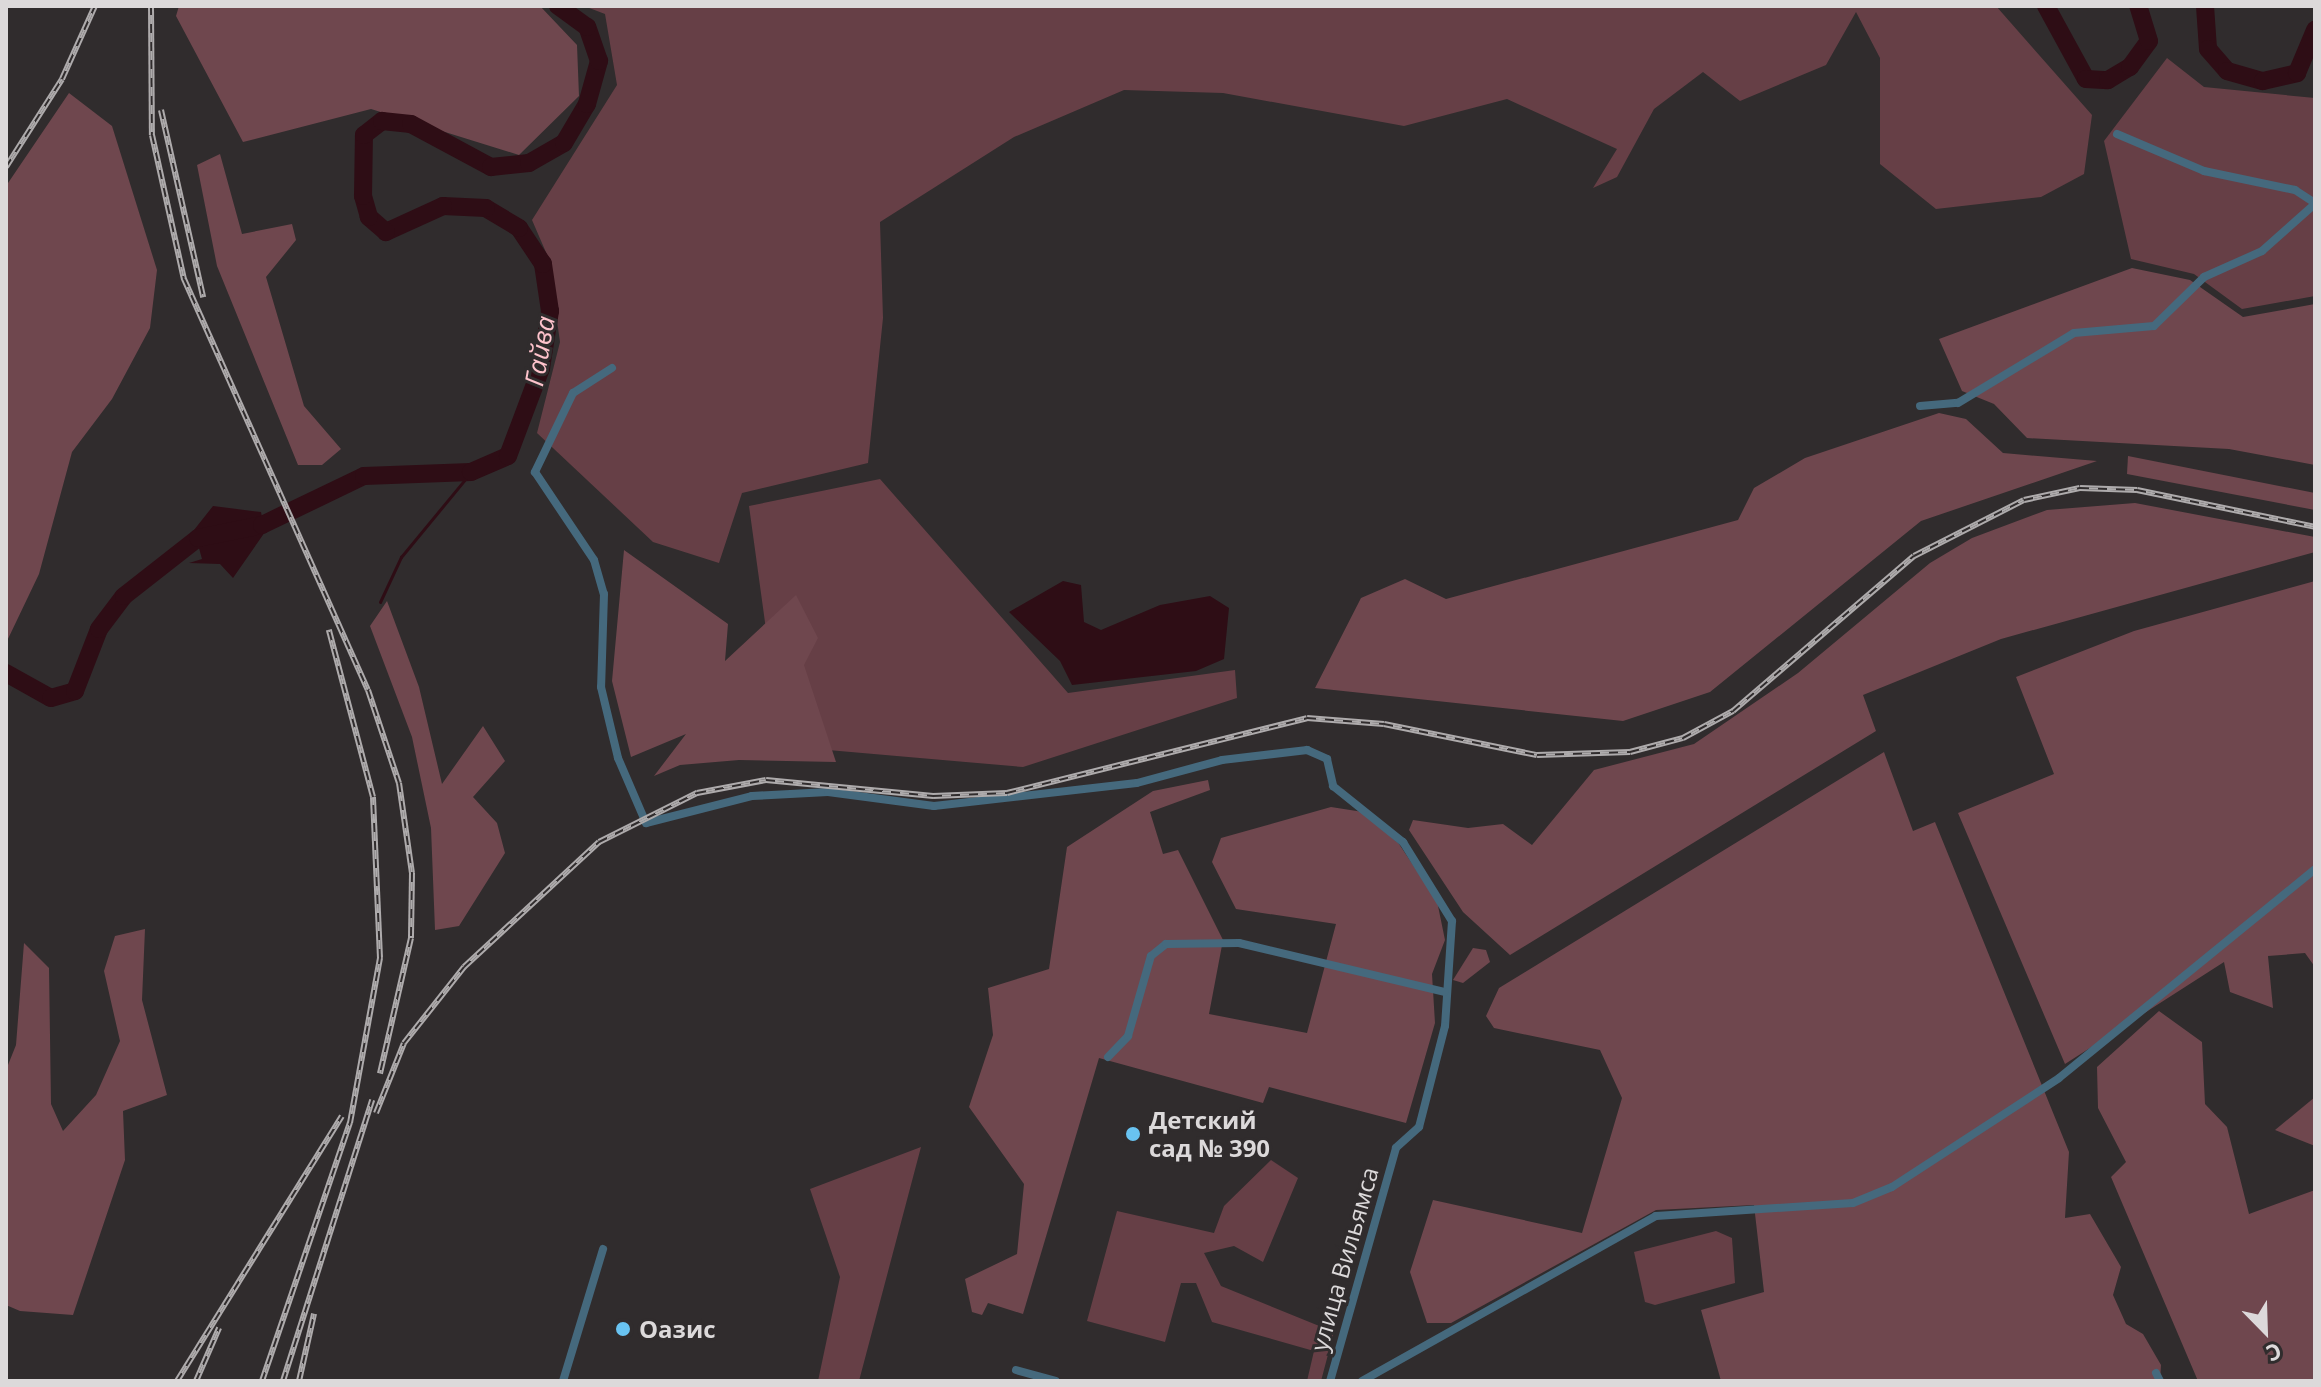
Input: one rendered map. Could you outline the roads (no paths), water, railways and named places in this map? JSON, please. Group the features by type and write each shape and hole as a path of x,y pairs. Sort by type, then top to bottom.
{"street":[{"path":"1920,406 1958,403 2074,333 2154,326 2204,277 2262,251 2315,204 2285,187 2204,171 2117,134"},
{"path":"612,368 573,393 535,472 586,543 599,576 601,687 642,821 808,791 934,806 1137,783 1222,760 1307,750 1327,759 1333,786 1403,842 1442,898 1455,938 1444,992 1239,943 1166,944 1151,956 1128,1036 1108,1057"},
{"path":"1362,1381 1656,1216 1853,1203 1892,1187 2059,1078 2315,869"},
{"name":"улица Вильямса","path":"1330,1381 1396,1148 1419,1127 1445,1026 1444,992"},
{"path":"563,1381 603,1249"},
{"path":"1016,1370 1056,1381"}],"waterway":[{"name":"Гайва","path":"6,673 51,698 75,691 99,629 124,596 198,538 262,525 364,476 471,472 508,456 541,368 550,311 543,264 519,228 486,208 443,206 386,232 369,217 363,196 364,135 382,121 411,124 491,167 529,163 564,143 587,104 599,61 587,27 558,6"},
{"name":"Гайва","path":"2046,6 2086,79 2108,80 2130,67 2149,41 2138,6"},
{"name":"Гайва","path":"2205,6 2208,49 2227,71 2263,81 2297,73 2315,30"},
{"path":"380,602 401,557 471,472"}],"railway":[{"path":"6,167 62,79 95,6"},
{"path":"151,6 152,135 184,279 368,690 399,783 412,873 411,938 380,1073"},
{"path":"161,110 203,297"},
{"path":"376,1113 404,1043 464,967 599,842 697,793 766,780 933,796 1007,793 1307,718 1384,724 1537,755 1630,752 1683,738 1733,711 1914,556 2024,500 2080,488 2137,490 2315,527"},
{"path":"262,1381 350,1123 380,958 373,797 329,630"},
{"path":"283,1381 372,1100"},
{"path":"177,1381 342,1116"},
{"path":"299,1381 314,1314"},
{"path":"196,1381 219,1328"}],"place":[{"name":"Детский сад № 390","path":"1133,1134"},
{"name":"Оазис","path":"623,1329"}]}
